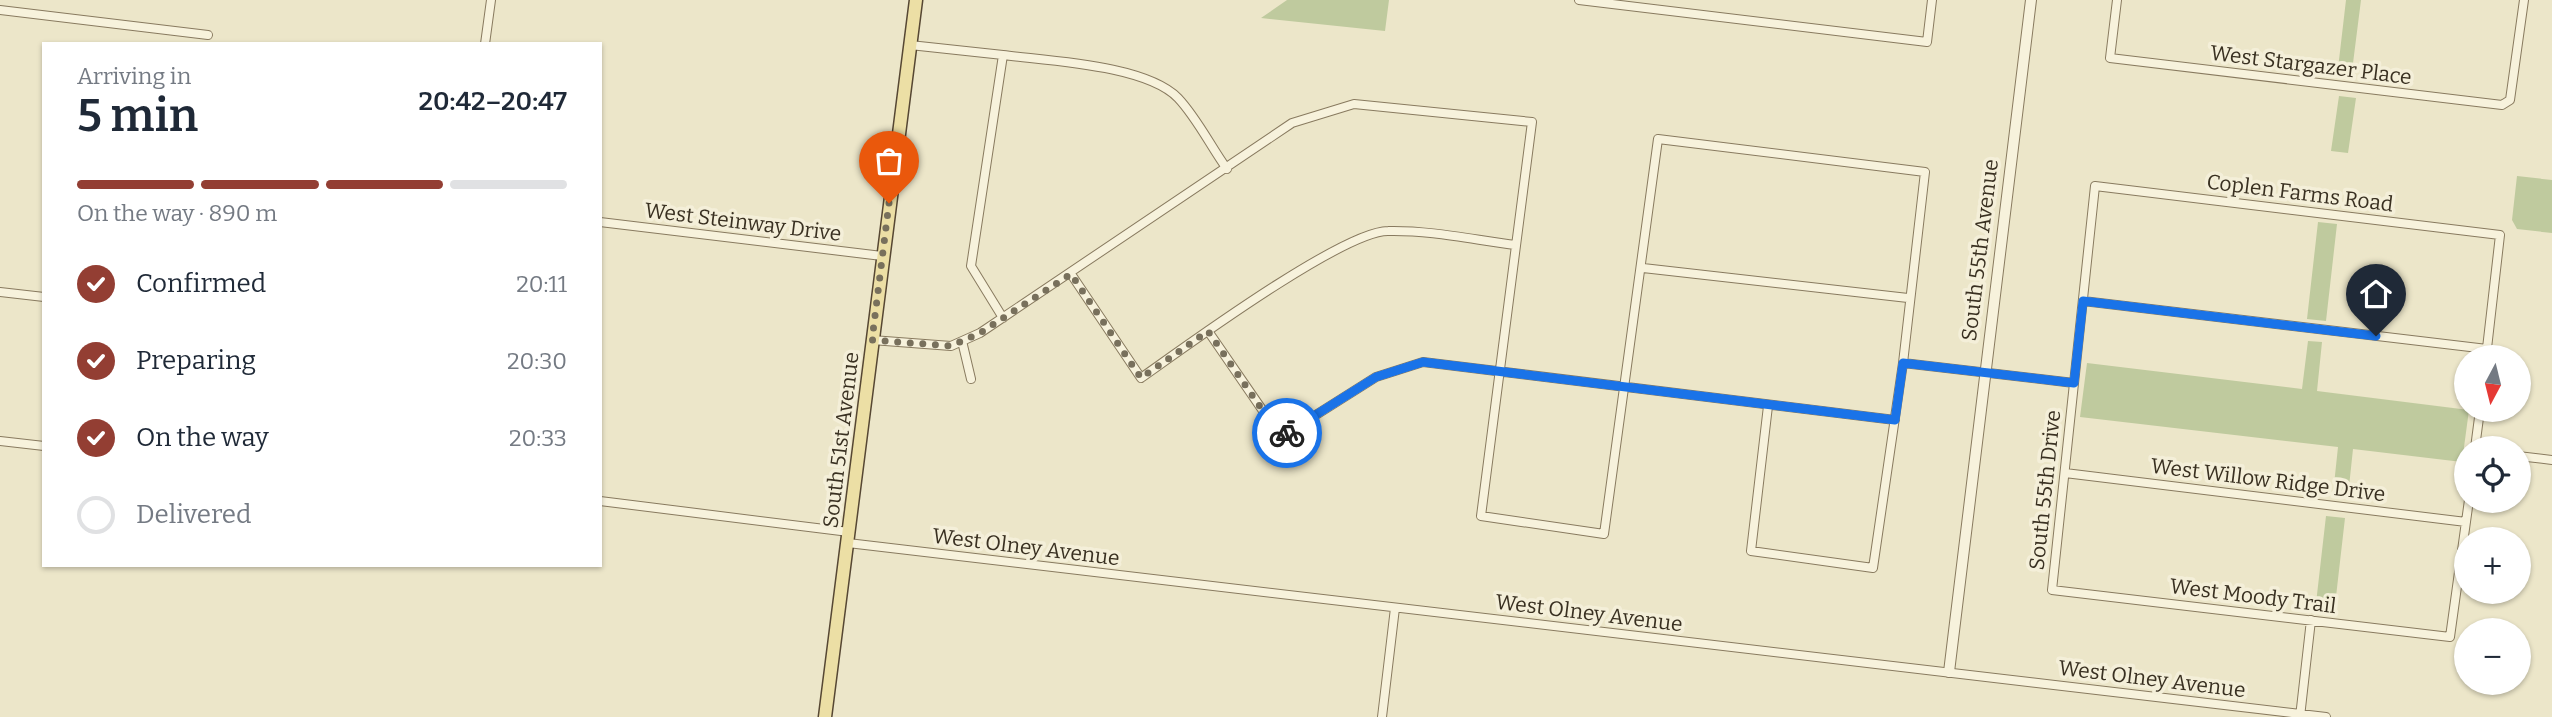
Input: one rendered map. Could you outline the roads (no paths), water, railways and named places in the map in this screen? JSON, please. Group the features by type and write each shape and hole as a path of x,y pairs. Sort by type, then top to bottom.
{"main road":[{"name":"South 51st Avenue","path":"825,717 916,0"}],"street":[{"path":"485,42 491,0"},
{"path":"1579,0 1629,3 1927,43 1932,0"},
{"name":"South 55th Avenue","path":"1949,672 2031,0"},
{"name":"West Stargazer Place","path":"2117,0 2110,58 2508,104 2524,0"},
{"path":"0,10 208,35"},
{"path":"910,45 1118,70 1142,78 1177,97 1227,169"},
{"path":"1003,55 971,266 1003,318"},
{"path":"872,340 923,346 951,346 962,341 1071,274 1292,123 1354,103 1532,122 1481,516 1604,534 1643,268 1658,139 1925,172 1908,298 1903,363 1873,568 1751,551 1768,405"},
{"name":"Coplen Farms Road","path":"2095,186 2500,235 2487,345"},
{"name":"South 55th Drive","path":"2052,590 2095,186"},
{"name":"West Steinway Drive","path":"602,222 882,256"},
{"path":"1071,274 1141,378 1208,331 1350,241 1386,230 1516,245"},
{"path":"1643,268 1908,298"},
{"path":"0,292 42,297"},
{"path":"2083,301 2454,349"},
{"path":"1208,331 1281,437 1376,377 1423,362 1895,420"},
{"path":"962,341 971,379"},
{"path":"1903,363 2074,383"},
{"path":"0,441 42,446"},
{"path":"2531,458 2552,460"},
{"name":"West Willow Ridge Drive","path":"2064,473 2466,522"},
{"name":"West Olney Avenue","path":"602,501 849,538 1395,608 2326,717"},
{"path":"2466,522 2467,513"},
{"name":"West Moody Trail","path":"2052,590 2450,637 2466,522"},
{"path":"1382,717 1395,608"},
{"path":"2300,715 2311,621"}]}
